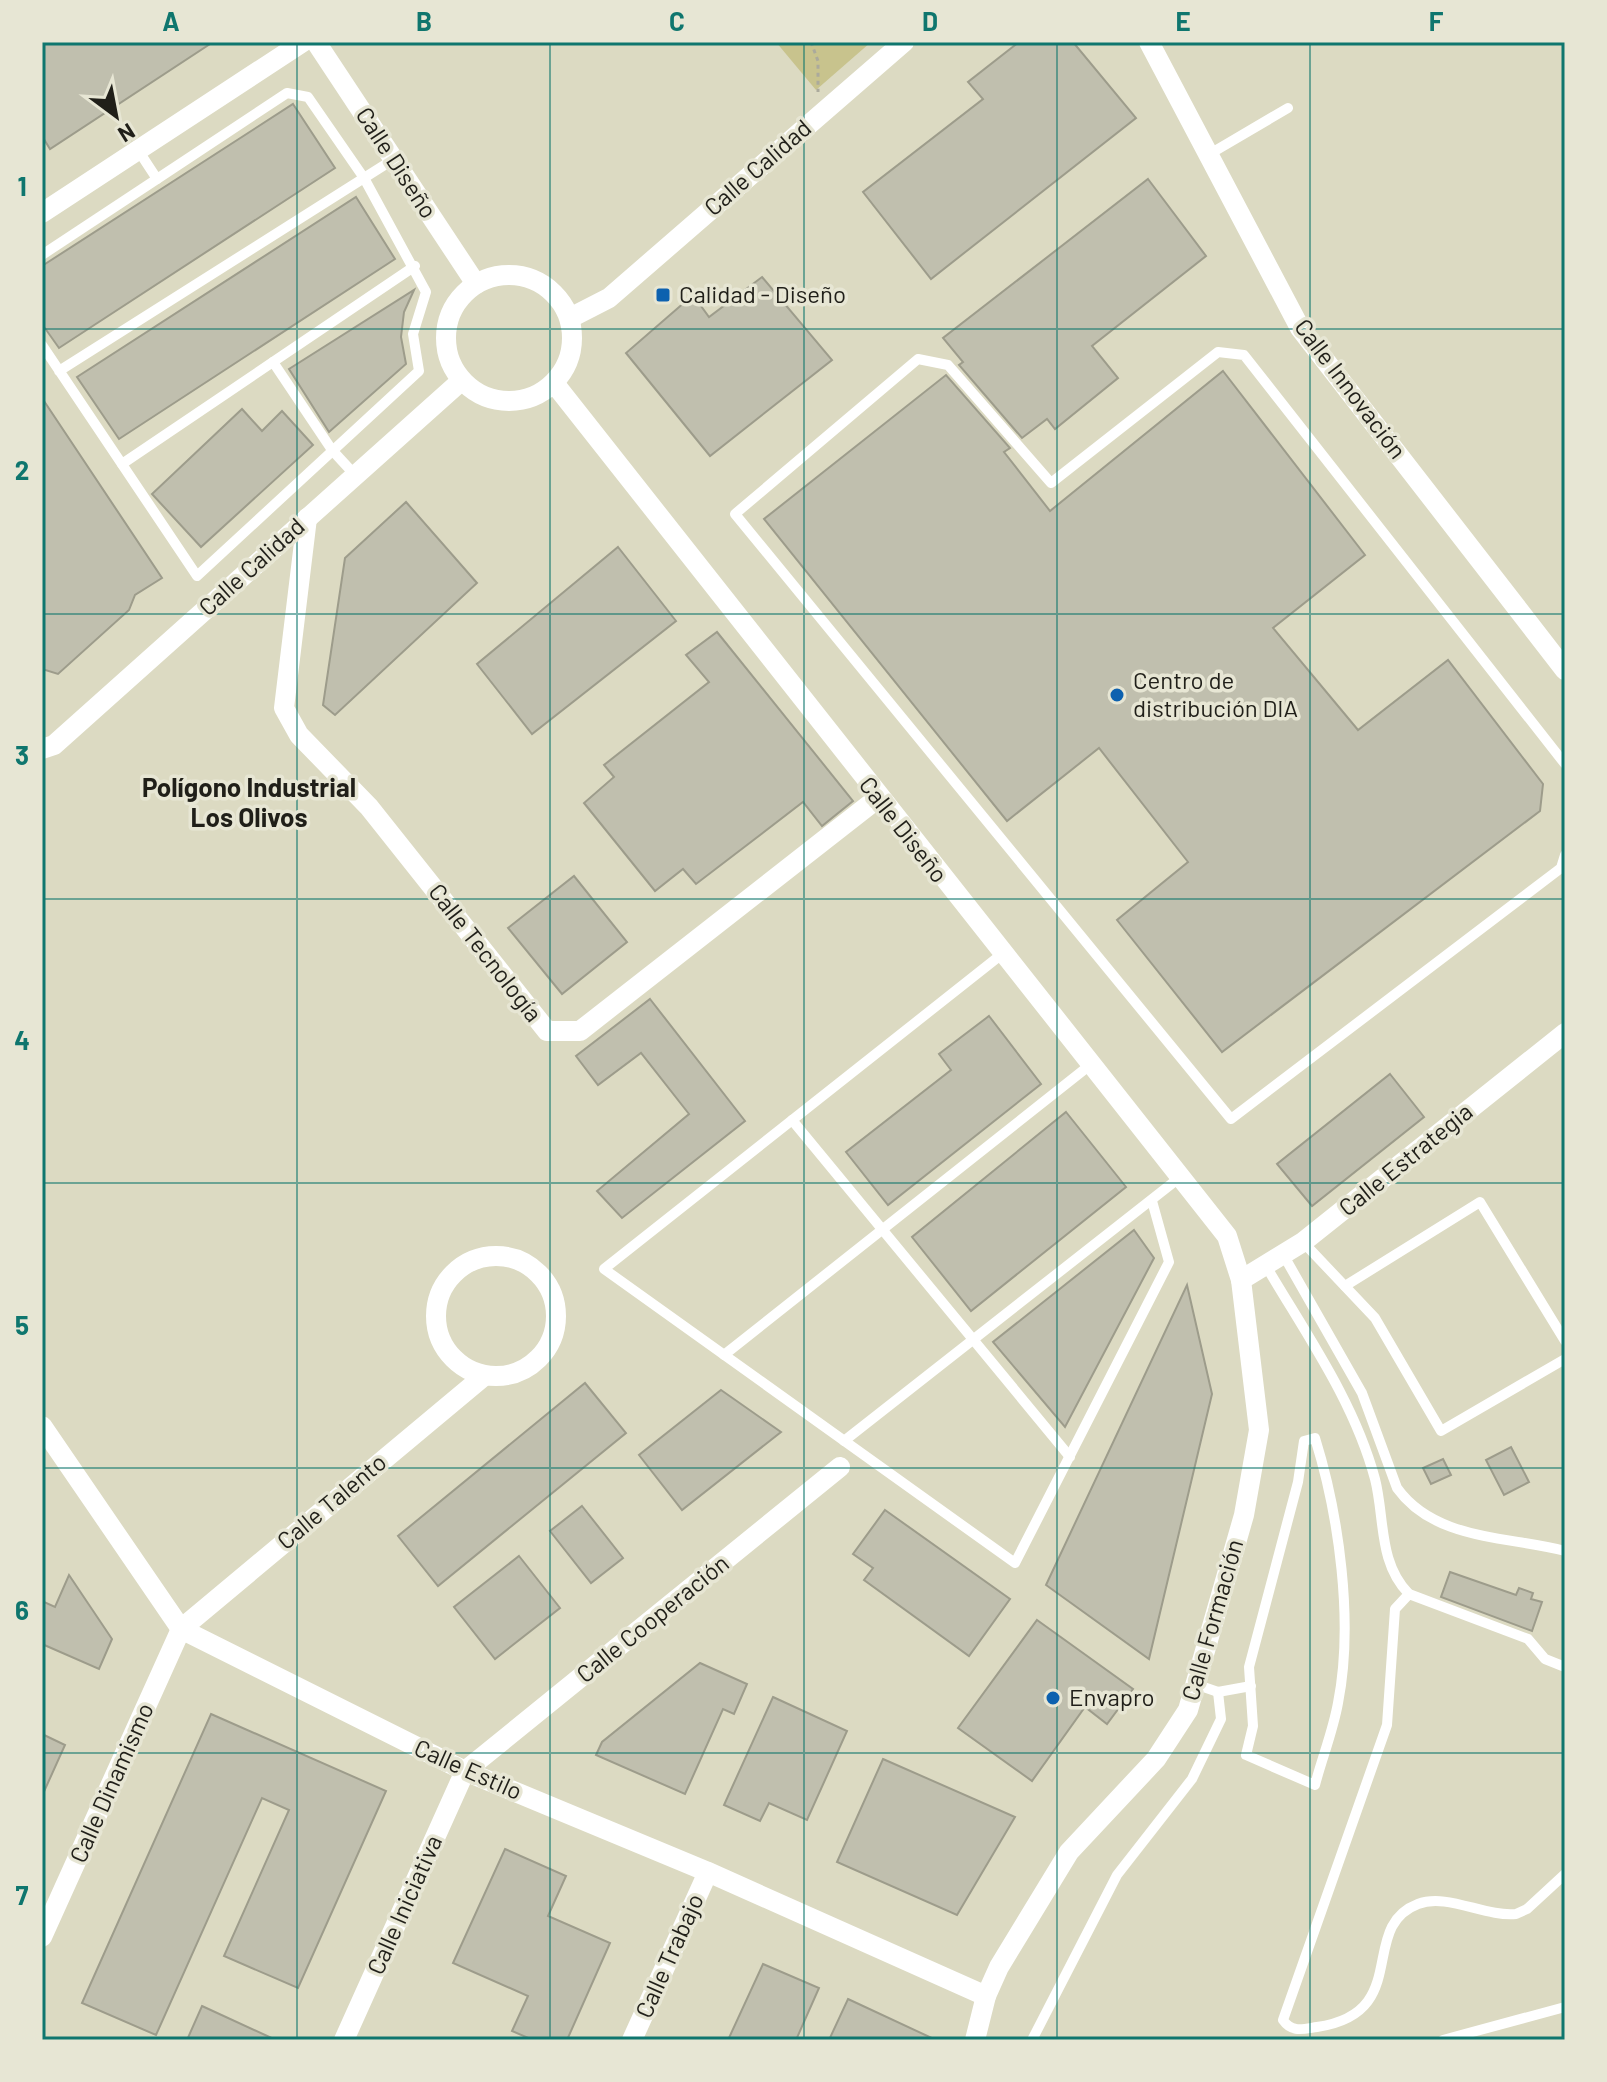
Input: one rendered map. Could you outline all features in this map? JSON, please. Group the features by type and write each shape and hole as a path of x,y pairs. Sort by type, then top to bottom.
{"street":[{"path":"42,213 303,42"},
{"name":"Calle Diseño","path":"316,42 476,284"},
{"name":"Calle Calidad","path":"570,318 609,298 904,42"},
{"name":"Calle Innovación","path":"1149,42 1300,328 1565,670"},
{"path":"503,275 531,278 561,301 570,318 571,353 554,383 537,396 517,402 497,401 477,394 461,381 451,366 445,329 456,303 476,284 503,275"},
{"name":"Calle Calidad","path":"42,749 54,745 461,381"},
{"name":"Calle Diseño","path":"554,383 878,798 1227,1236 1241,1280"},
{"name":"Calle Tecnología","path":"307,518 284,708 299,735 369,807 547,1031 580,1031 878,798"},
{"name":"Calle Estrategia","path":"1241,1280 1303,1242 1565,1033"},
{"path":"490,1256 509,1257 541,1275 552,1291 557,1309 556,1328 549,1346 537,1361 521,1372 484,1376 466,1369 451,1357 441,1341 436,1323 437,1304 444,1286 464,1266 490,1256"},
{"name":"Calle Formación","path":"975,2040 986,1996 999,1967 1069,1852 1156,1759 1188,1710 1244,1515 1259,1430 1241,1280"},
{"name":"Calle Talento","path":"181,1629 484,1376"},
{"name":"Calle Estilo","path":"42,1426 181,1629 465,1771 708,1872 986,1996"},
{"name":"Calle Cooperación","path":"465,1771 840,1467"},
{"name":"Calle Dinamismo","path":"42,1937 181,1629"},
{"name":"Calle Iniciativa","path":"344,2040 465,1771"},
{"name":"Calle Trabajo","path":"632,2040 708,1872"}],"lane":[{"path":"42,255 287,93 308,97 364,178 415,266 426,292 413,334 419,371 197,576 42,345"},
{"path":"1208,155 1288,108"},
{"path":"138,150 157,179"},
{"path":"59,371 394,159"},
{"path":"122,464 415,266"},
{"path":"1565,764 1244,355 1218,352 1051,483 948,365 918,359 735,514 1231,1119 1563,868 1565,855"},
{"path":"273,362 332,450 355,475"},
{"path":"1002,954 604,1269 1015,1563 1169,1262 1152,1201"},
{"path":"724,1355 1090,1065"},
{"path":"792,1120 1070,1457"},
{"path":"844,1441 1179,1178"},
{"path":"1345,1286 1480,1202 1565,1341"},
{"path":"1303,1242 1375,1318 1441,1431 1565,1359"},
{"path":"1284,1256 1362,1393 1397,1488 1406,1500 1448,1528 1565,1551"},
{"path":"1266,1266 1348,1406 1375,1479 1390,1568 1409,1594 1528,1639 1545,1659 1565,1667"},
{"path":"1315,1438 1332,1492 1341,1564 1342,1653 1338,1702 1315,1785 1246,1755 1253,1726 1251,1686 1249,1667 1298,1482 1304,1441 1315,1438"},
{"path":"1409,1594 1395,1609 1387,1725 1283,2020 1291,2028 1299,2030 1340,2024 1362,2011 1373,1995 1391,1928 1409,1908 1434,1902 1516,1914 1527,1909 1565,1874"},
{"path":"1195,1684 1218,1692 1251,1686"},
{"path":"1032,2040 1117,1875 1192,1779 1221,1719 1218,1692"},
{"path":"1443,2040 1565,2007"}],"path":[{"path":"811,42 818,61 818,92"}],"shaded area":[{"path":"42,42 1565,42 1565,2040 42,2040"},
{"path":"776,42 871,42 816,90"}],"building":[{"path":"42,42 213,42 50,149 42,136"},
{"path":"1019,42 1073,42 1136,118 931,279 863,192 983,99 968,82"},
{"path":"293,104 335,168 59,348 42,324 42,266"},
{"path":"1148,179 1206,256 1092,346 1118,378 1055,429 1047,419 1022,438 959,365 963,362 943,338"},
{"path":"356,197 395,259 119,439 77,377"},
{"path":"762,277 832,360 710,456 626,353 693,295 709,317"},
{"path":"414,290 404,312 401,337 406,364 329,432 289,369"},
{"name":"Centro de distribución DIA","path":"1223,371 1365,555 1273,628 1358,730 1448,660 1543,784 1540,811 1222,1052 1117,920 1188,862 1099,748 1007,821 764,519 946,375 1010,448 1004,452 1050,511"},
{"path":"42,398 162,578 135,595 129,610 58,674 42,669"},
{"path":"242,409 262,431 282,411 313,445 201,547 152,494"},
{"path":"406,502 477,583 335,715 323,705 345,558"},
{"path":"618,547 676,621 532,734 477,664"},
{"path":"717,632 853,801 822,826 803,802 696,884 683,869 655,891 584,803 614,777 604,765 709,682 686,655"},
{"path":"574,876 627,942 562,994 508,928"},
{"path":"650,999 745,1121 622,1218 597,1191 689,1114 641,1053 598,1085 576,1056"},
{"path":"989,1016 1041,1084 888,1205 846,1152 951,1070 939,1054"},
{"path":"1390,1074 1424,1117 1312,1206 1277,1164"},
{"path":"1066,1112 1126,1187 971,1311 912,1237"},
{"path":"1134,1230 1154,1258 1065,1427 993,1342"},
{"path":"1187,1285 1212,1394 1149,1659 1046,1585"},
{"path":"585,1383 626,1433 438,1586 398,1536"},
{"path":"721,1390 781,1432 682,1510 639,1455"},
{"path":"1511,1447 1529,1482 1504,1495 1486,1460"},
{"path":"1443,1459 1451,1475 1431,1484 1423,1468"},
{"path":"582,1506 623,1558 591,1583 550,1531"},
{"path":"885,1510 1010,1599 969,1656 864,1580 873,1568 853,1554"},
{"path":"519,1556 560,1608 495,1659 454,1607"},
{"path":"1450,1572 1516,1595 1519,1588 1533,1593 1531,1599 1542,1602 1532,1631 1441,1597"},
{"path":"69,1575 112,1639 99,1669 42,1644 42,1601 55,1607"},
{"name":"Envapro","path":"1037,1620 1133,1689 1107,1724 1085,1707 1032,1781 958,1728"},
{"path":"700,1663 747,1684 734,1714 723,1709 685,1794 596,1755 602,1742"},
{"path":"773,1697 847,1731 807,1820 769,1803 760,1821 724,1805"},
{"path":"211,1714 386,1791 298,1988 224,1956 289,1810 262,1798 156,2035 82,2003"},
{"path":"42,1734 65,1745 42,1796"},
{"path":"883,1759 1015,1817 957,1915 837,1862"},
{"path":"505,1849 566,1876 548,1916 610,1943 567,2040 533,2040 512,2031 528,1996 453,1963"},
{"path":"763,1964 819,1988 796,2040 728,2040"},
{"path":"848,1999 936,2040 829,2040"},
{"path":"202,2006 276,2040 187,2040"}],"place":[{"name":"Calidad - Diseño","path":"663,295"},
{"name":"Centro de distribución DIA","path":"1117,695"},
{"name":"Envapro","path":"1053,1698"}],"district":[{"name":"Polígono Industrial Los Olivos","path":"249,803"}]}
